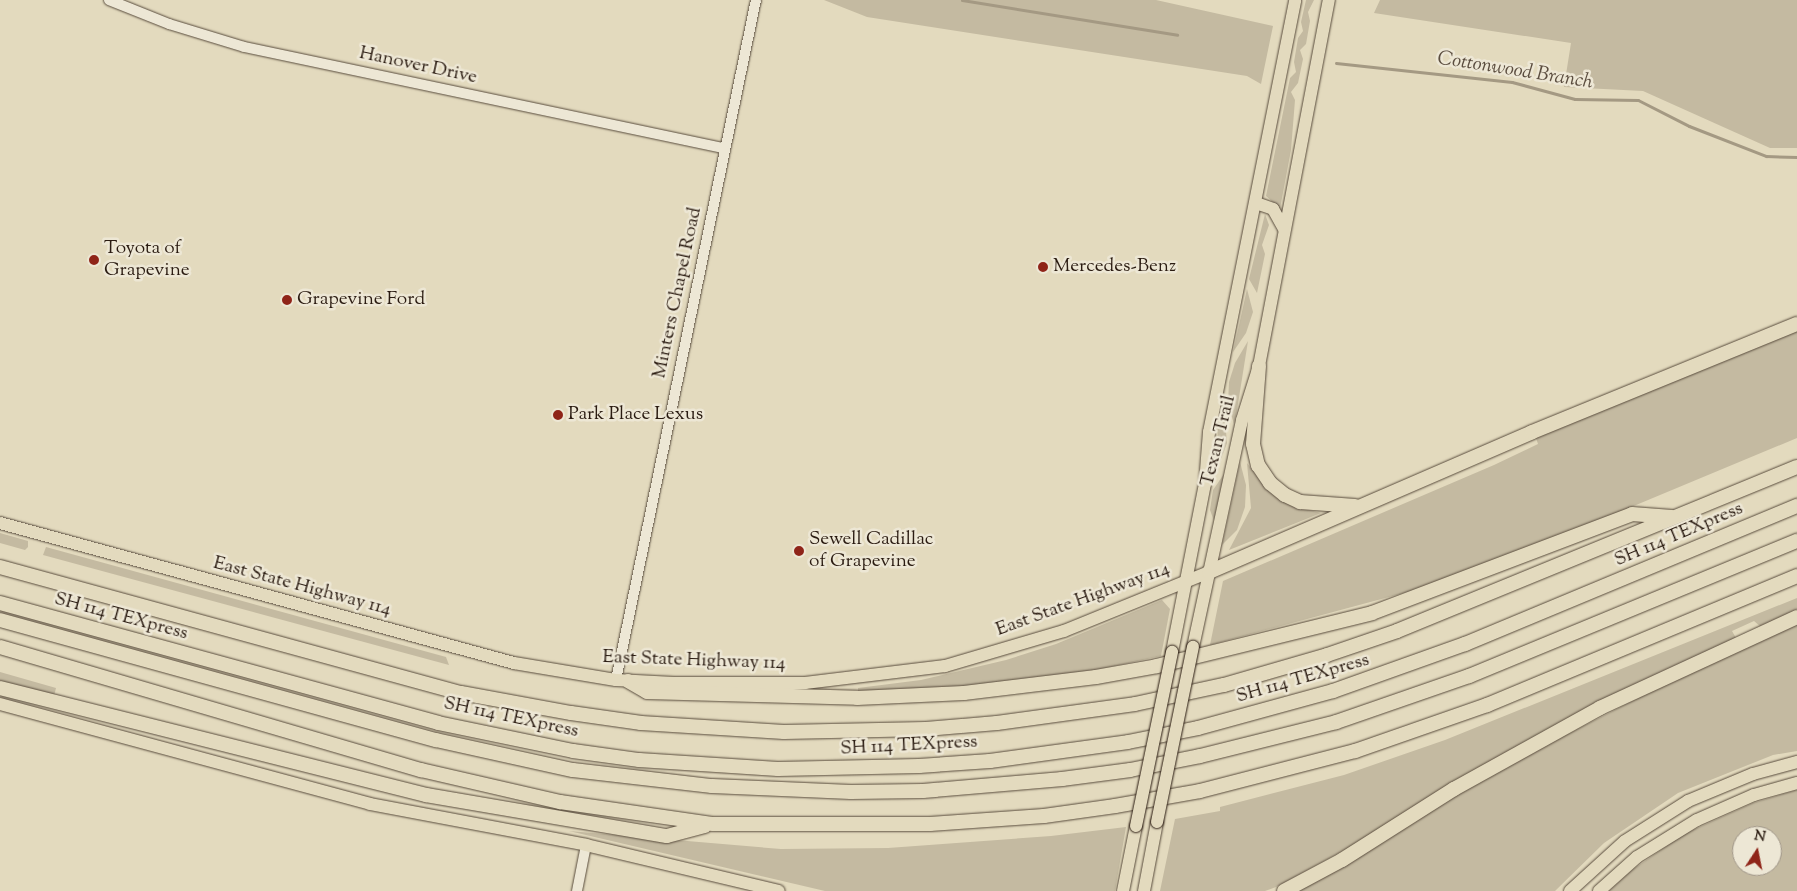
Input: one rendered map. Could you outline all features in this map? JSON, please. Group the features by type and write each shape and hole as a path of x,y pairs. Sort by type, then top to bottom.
{"highway":[{"path":"1209,572 1532,432 1797,324"},
{"path":"1259,366 1253,444 1258,464 1270,483 1285,496 1300,502 1361,506"},
{"path":"0,567 461,694 641,723 784,732 855,732 988,724 1066,715 1224,685 1397,631 1797,467"},
{"name":"SH 114 TEXpress","path":"0,603 438,723 573,751 639,760 758,768 919,766 1000,760 1128,742 1198,728 1333,691 1465,644 1797,506"},
{"path":"622,681 647,692 858,698 964,693 1096,678 1157,666 1372,613 1632,514 1675,517"},
{"name":"SH 114 TEXpress","path":"0,620 436,740 573,770 712,786 851,792 923,791 1026,783 1130,770 1200,756 1336,722 1469,676 1797,541"},
{"path":"0,648 498,790 713,824 867,825 991,820 1115,806 1226,785 1355,751 1420,730 1797,576"},
{"path":"1284,891 1342,860 1454,789 1600,708 1797,617"},
{"path":"0,688 378,785 449,799 667,836 713,824"}],"main road":[{"name":"Texan Trail","path":"1123,891 1205,484 1210,432 1295,0"},
{"name":"Texan Trail","path":"1144,891 1193,647 1242,420 1259,366 1329,0"},
{"path":"1256,203 1273,209 1284,229"},
{"name":"East State Highway 114","path":"0,523 514,663 622,681 780,684 910,672 1016,646 1209,572"},
{"path":"0,704 370,804 586,845 779,891"},
{"path":"1570,891 1625,841 1679,806 1745,777 1797,762"},
{"path":"1599,891 1637,857 1697,820 1754,796 1797,783"}],"street":[{"name":"Hanover Drive","path":"109,0 169,24 244,47 725,148"},
{"name":"Minters Chapel Road","path":"622,681 725,148 756,0"},
{"path":"577,891 586,845"}],"shaded area":[{"path":"824,0 1156,0 1273,26 1261,84 1247,76 867,17"},
{"path":"1306,0 1314,0 1308,12 1310,21 1306,44 1300,50 1303,59 1298,83 1291,92 1295,100 1291,150 1279,214 1275,204 1266,196 1290,78 1296,72 1294,62 1298,38 1303,31 1301,22"},
{"path":"1380,0 1797,0 1797,148 1770,148 1643,91 1564,87 1571,43 1374,13"},
{"path":"1265,214 1269,225 1262,245 1265,254 1257,293 1249,279"},
{"path":"1247,289 1253,312 1246,333 1233,352"},
{"path":"1797,328 1797,438 1528,550 1426,587 1210,645 1223,581 1494,465 1538,444 1535,435"},
{"path":"1248,341 1234,424 1228,404 1229,382 1235,363"},
{"path":"1223,399 1227,443 1216,473 1218,428"},
{"path":"1240,462 1246,485 1245,507 1237,530 1222,545"},
{"path":"1247,463 1265,487 1297,507 1321,513 1229,550 1251,508"},
{"path":"1224,474 1214,521 1210,510 1213,490"},
{"path":"0,533 28,541 28,547 25,550 0,543"},
{"path":"46,547 446,657 449,665 43,555"},
{"path":"1797,598 1797,611 1761,627 1754,621 1732,631 1736,638 1276,887 1265,891 1160,891 1175,819 1220,811 1220,807 1344,775 1445,740"},
{"path":"1162,600 1170,609 1161,656 1096,670 936,690 858,692 858,688 921,680 1006,660 1056,644"},
{"path":"1797,625 1797,751 1773,755 1678,793 1604,843 1555,891 1295,891 1517,760 1699,667"},
{"path":"0,672 56,688 54,696 0,683"},
{"path":"1797,790 1797,891 1609,891 1632,870 1684,834 1753,803"},
{"path":"1126,827 1115,891 825,891 569,831 781,849 888,848 1051,836"}],"waterway":[{"name":"Cottonwood Branch","path":"962,0 1177,35"},
{"name":"Cottonwood Branch","path":"1336,63 1512,82 1575,99 1638,100 1689,126 1766,156 1797,157"}],"place":[{"name":"Toyota of Grapevine","path":"94,260"},
{"name":"Mercedes-Benz","path":"1043,267"},
{"name":"Grapevine Ford","path":"287,300"},
{"name":"Park Place Lexus","path":"558,415"},
{"name":"Sewell Cadillac of Grapevine","path":"799,551"}]}
